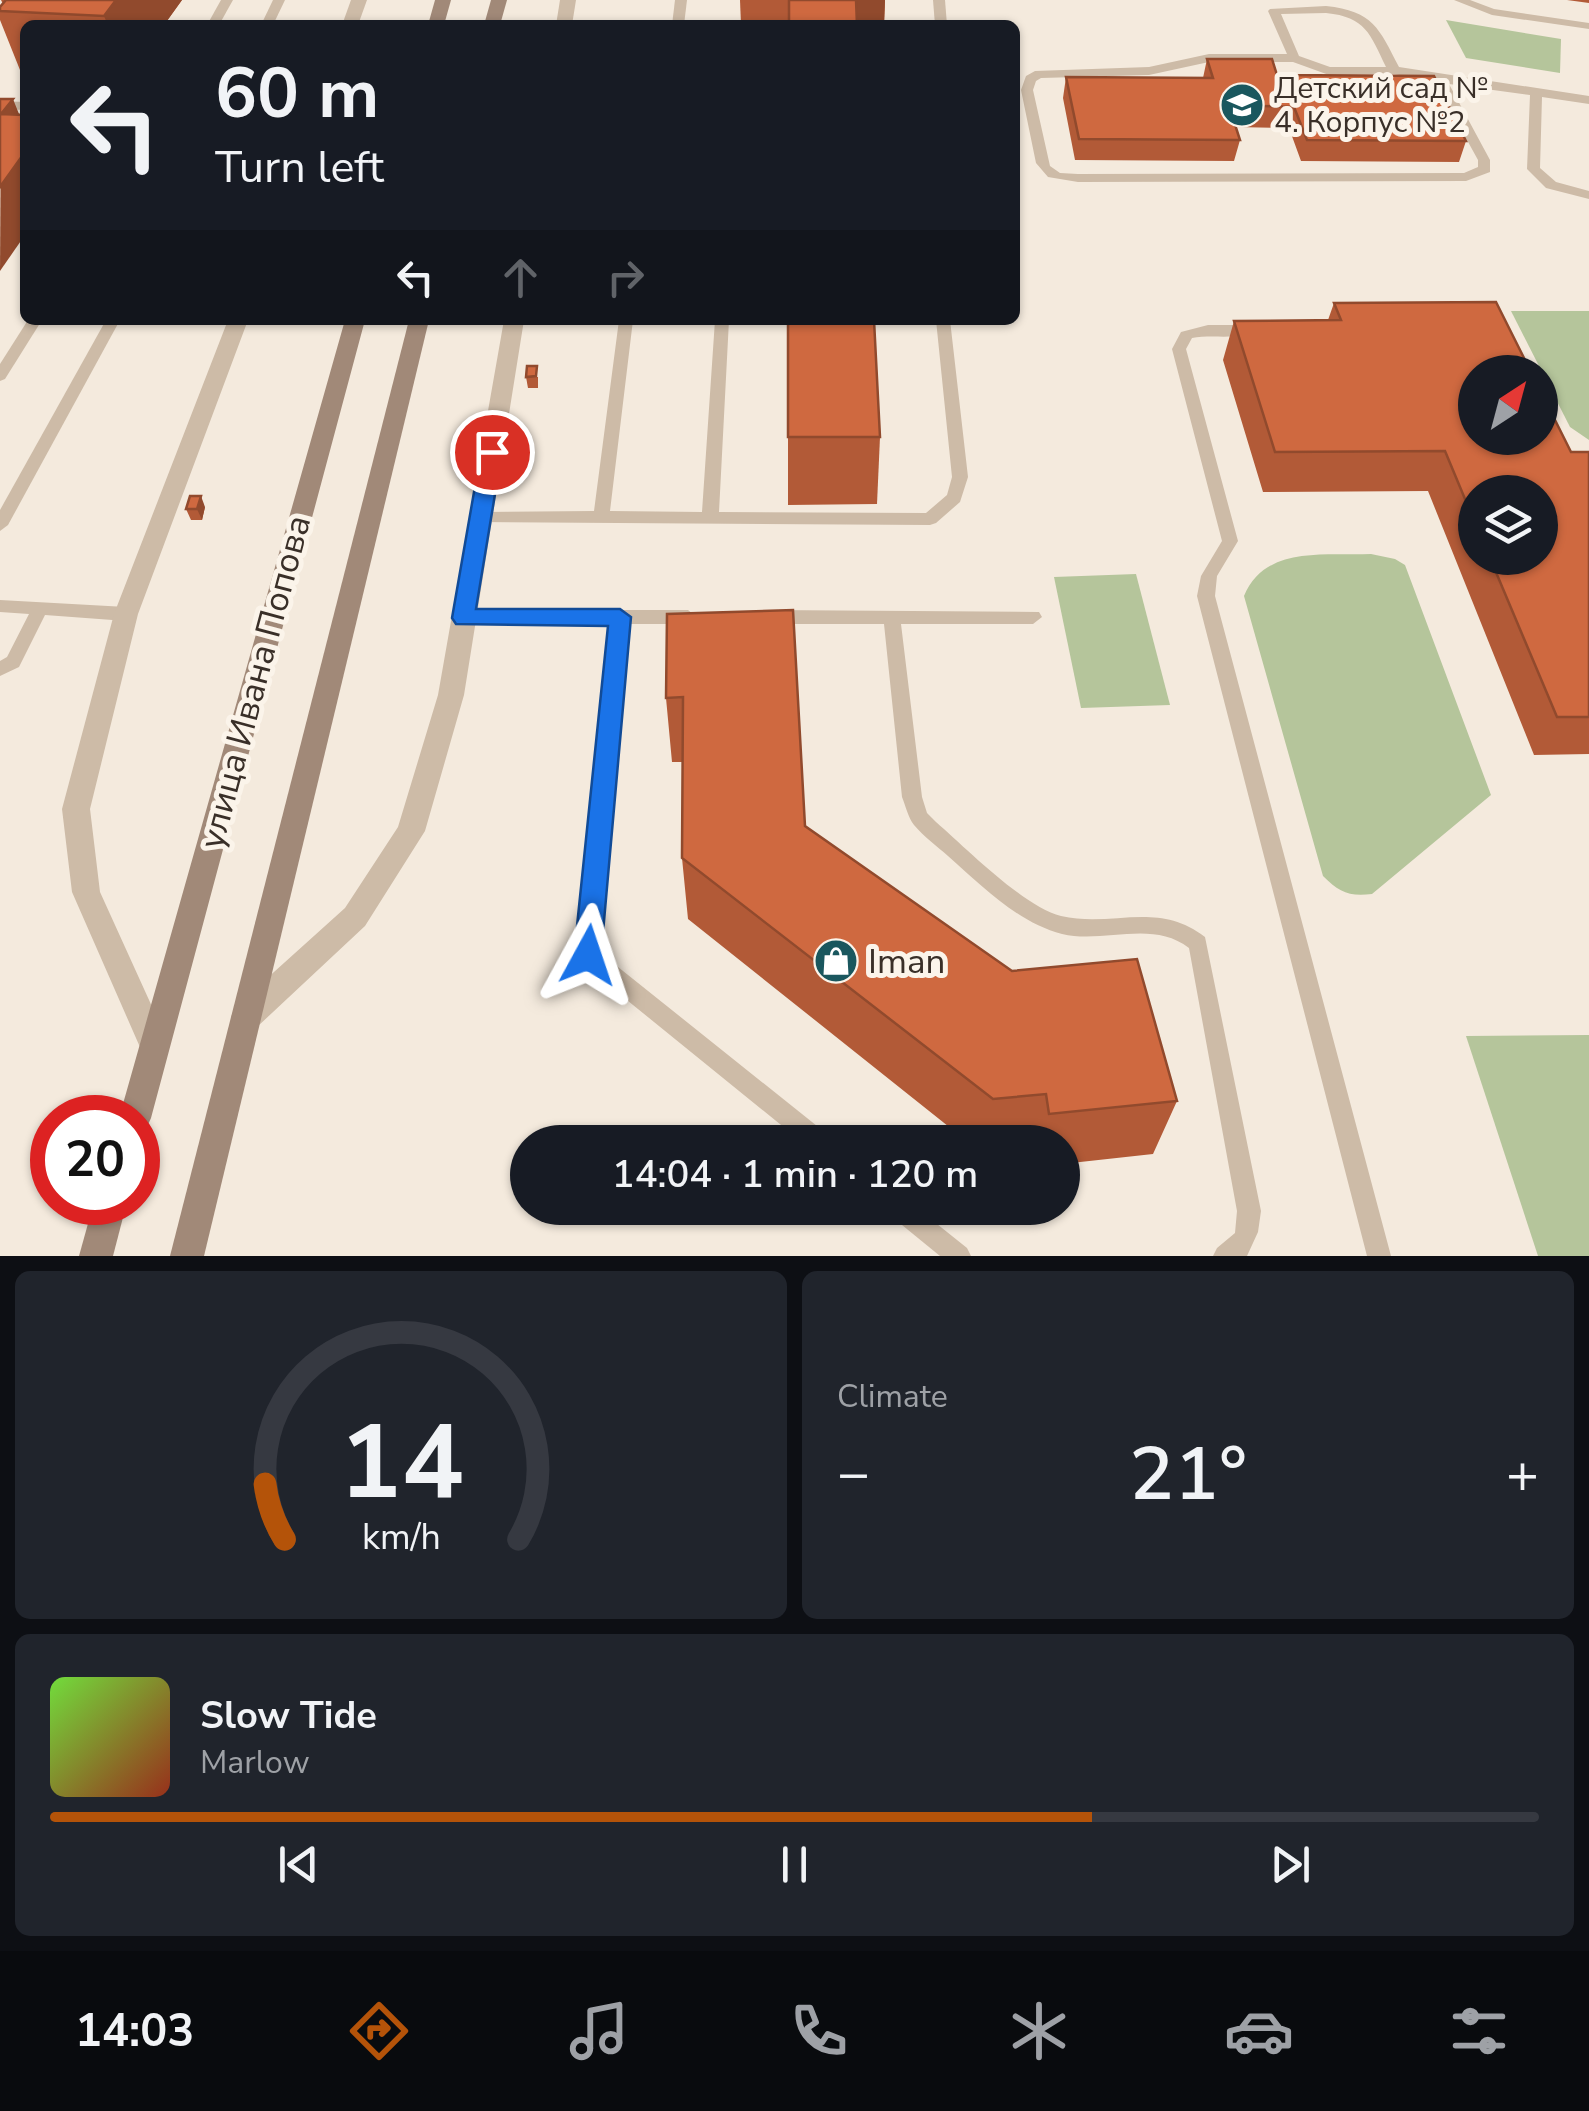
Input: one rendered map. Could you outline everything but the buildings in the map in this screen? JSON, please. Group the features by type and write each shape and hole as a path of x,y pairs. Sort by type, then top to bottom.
{"main road":[{"name":"улица Ивана Попова","path":"141,1095 354,325"},
{"name":"улица Ивана Попова","path":"188,1256 418,325"},
{"path":"96,1256 105,1225"}],"street":[{"path":"154,1044 86,892 76,809 126,614 236,325"},
{"path":"246,1017 355,916 411,831 451,695 513,325"}],"lane":[{"path":"1460,0 1492,12 1589,26"},
{"path":"1294,58 1271,6 1332,11 1358,18 1372,28 1394,70"},
{"path":"1440,80 1484,160 1484,169 1478,174 1057,177 1046,172 1042,163 1027,90 1030,79 1039,74 1149,71 1209,58 1294,58 1328,70 1394,70 1589,100"},
{"path":"1536,92 1533,169 1551,185 1589,194"},
{"path":"0,376 32,325"},
{"path":"0,525 109,325"},
{"path":"602,517 625,325"},
{"path":"710,518 722,325"},
{"path":"480,518 930,519 954,498 960,478 944,325"},
{"path":"1266,330 1208,330 1186,335 1179,349 1230,541 1209,576 1206,596 1379,1256"},
{"path":"0,606 126,614"},
{"path":"0,686 6,665 40,608"},
{"path":"620,617 588,955 798,1125"},
{"path":"464,618 717,617"},
{"path":"756,617 1034,618"},
{"path":"892,617 912,796 919,817 929,828 1043,918 1076,927 1182,930 1198,943 1249,1212 1248,1235 1236,1252 1225,1256"},
{"path":"920,1225 959,1256"}],"green space":[{"path":"1446,20 1561,39 1560,73 1466,58"},
{"path":"1511,311 1589,311 1589,440 1570,427 1558,403 1558,355 1533,355"},
{"path":"1371,554 1405,565 1491,795 1372,894 1357,895 1339,890 1323,876 1244,596 1266,568 1281,561 1316,555"},
{"path":"1136,574 1170,705 1081,708 1054,577"},
{"path":"1589,1035 1589,1256 1538,1256 1466,1036"}],"place":[{"name":"Детский сад № 4. Корпус №2","path":"1242,105"},
{"name":"Iman","path":"836,961"}],"route":[{"path":"492,452 464,618 620,617 588,955"}]}
